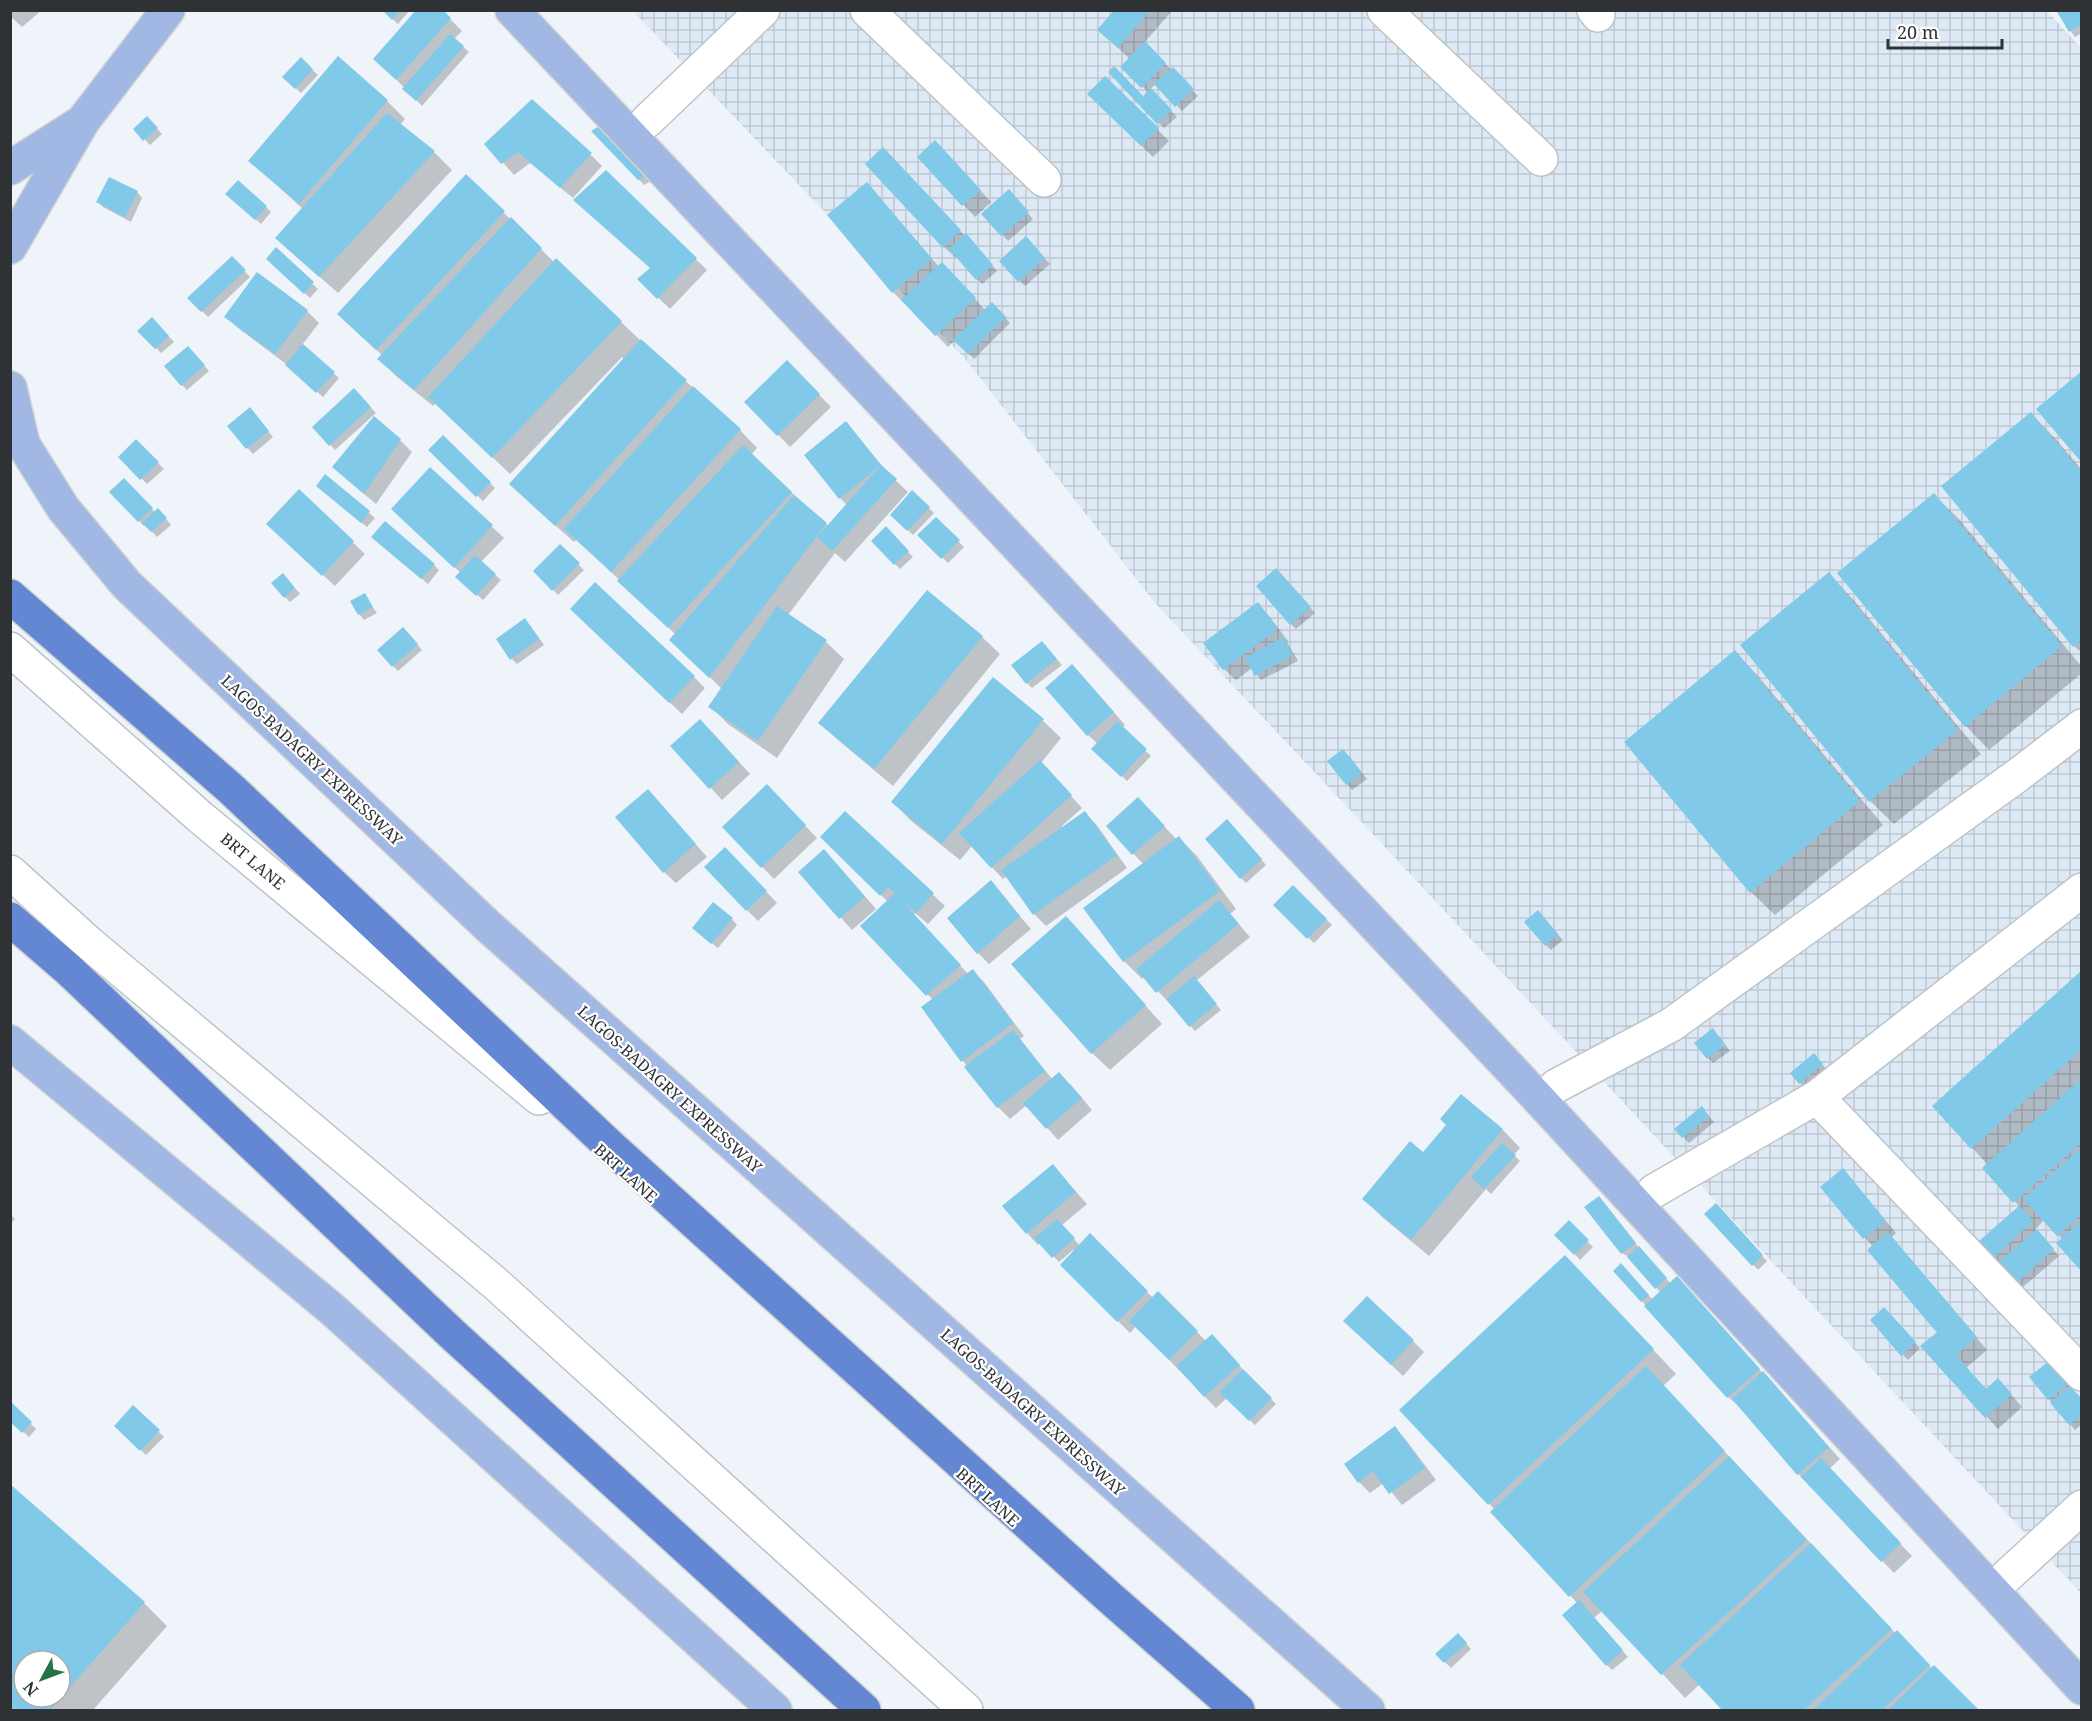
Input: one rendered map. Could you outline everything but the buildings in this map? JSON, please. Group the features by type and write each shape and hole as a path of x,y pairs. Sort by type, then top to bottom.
{"highway":[{"path":"10,596 230,788 610,1146 1109,1597 1238,1710"},
{"path":"10,919 69,970 452,1334 864,1710"}],"main road":[{"path":"10,247 83,121 168,10"},
{"path":"512,10 1537,1097 2082,1688"},
{"path":"542,10 1556,1086 2082,1655"},
{"path":"10,168 83,121"},
{"name":"LAGOS-BADAGRY EXPRESSWAY","path":"10,388 17,438 63,508 127,585 480,919 1368,1710"},
{"path":"10,1042 333,1310 775,1710"}],"lane":[{"path":"647,121 763,10"},
{"path":"867,10 1044,180"},
{"path":"1384,10 1541,159"},
{"name":"BRT LANE","path":"10,649 200,818 599,1148 792,1323 1229,1710"},
{"path":"1556,1086 1671,1025 2018,776 2082,726"},
{"path":"10,872 90,944 496,1284 966,1710"},
{"path":"1654,1191 1817,1097 2082,890"},
{"path":"1817,1097 2082,1374"},
{"path":"2007,1576 2082,1506"}],"shaded area":[{"path":"633,11 2047,11 2082,49 2081,1593 1155,603 966,360"}]}
